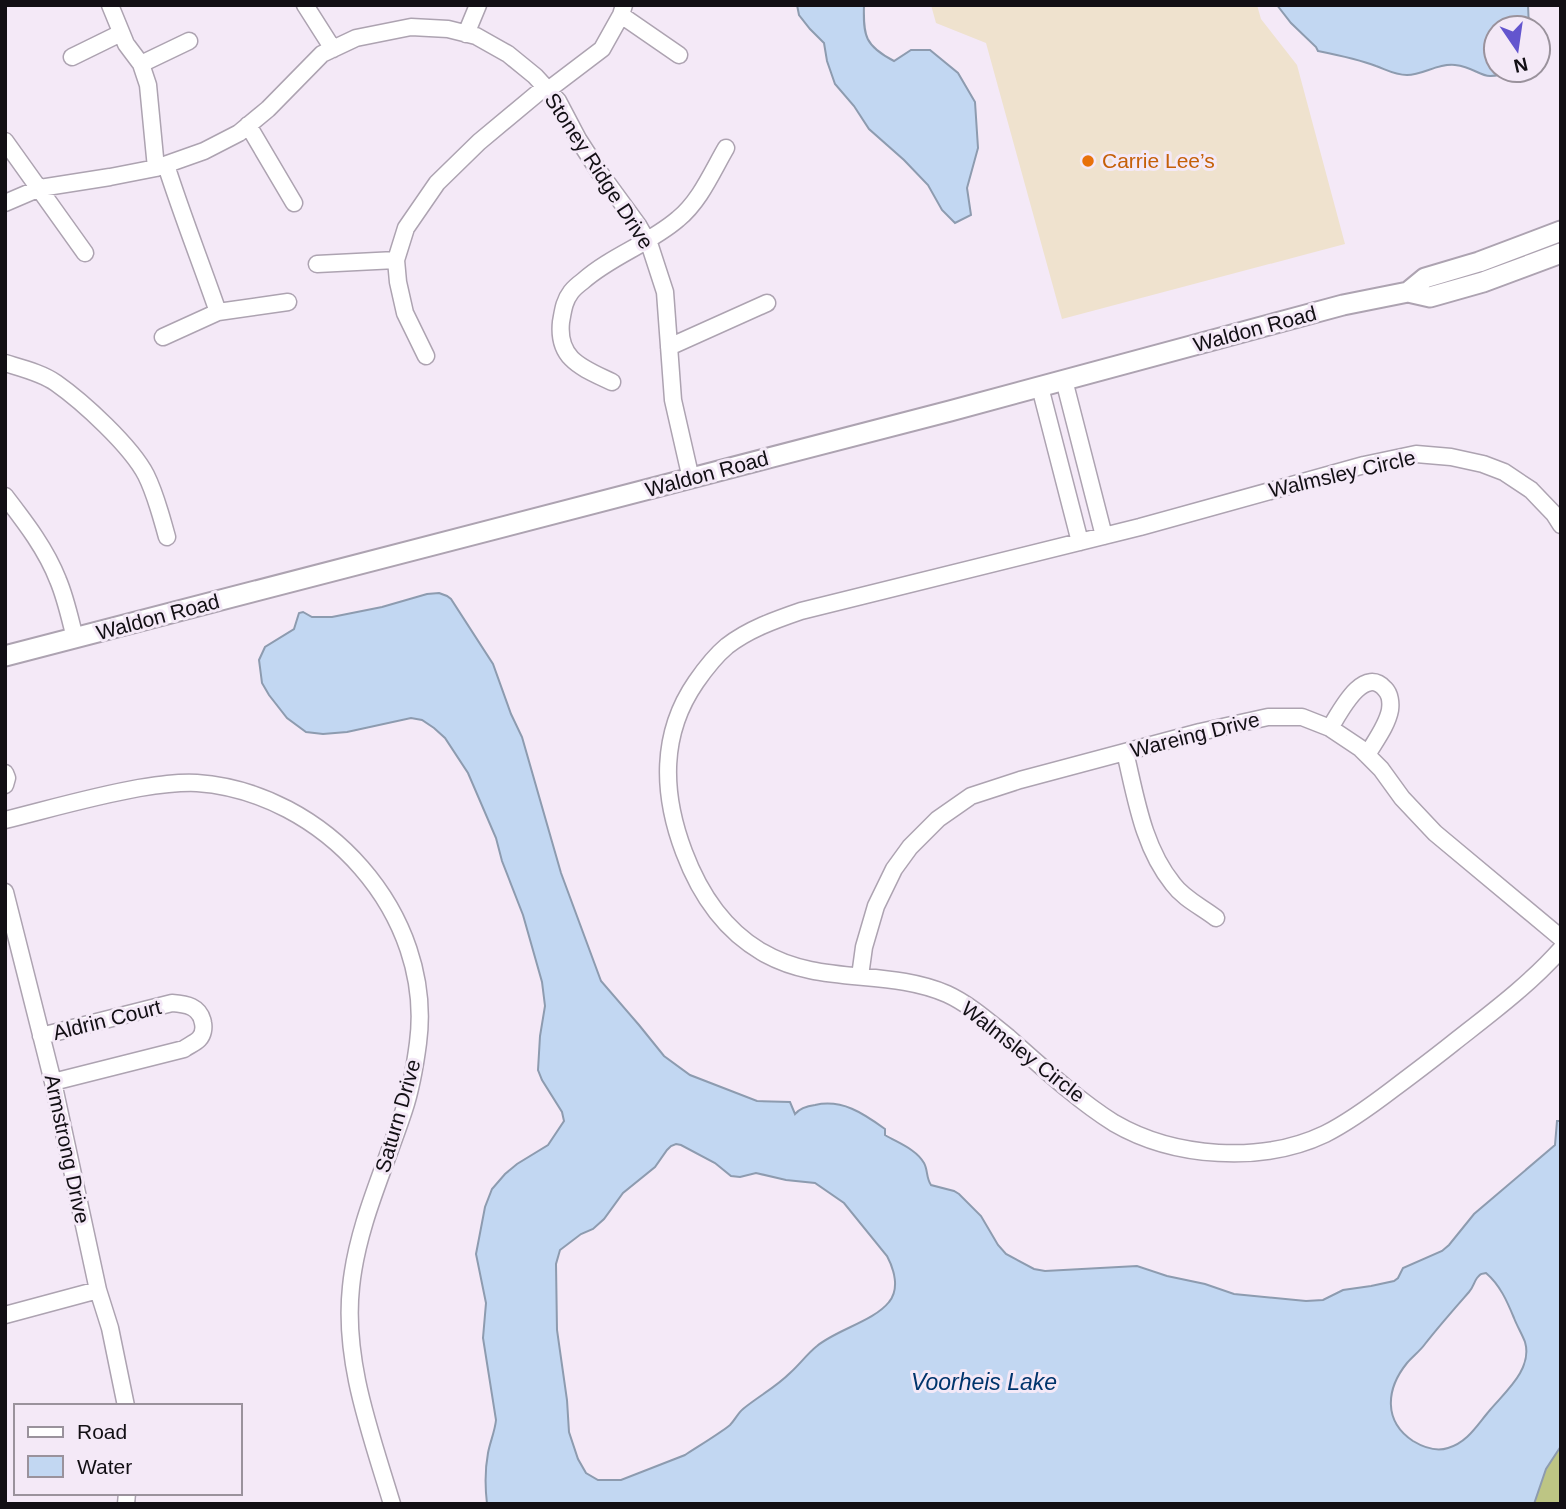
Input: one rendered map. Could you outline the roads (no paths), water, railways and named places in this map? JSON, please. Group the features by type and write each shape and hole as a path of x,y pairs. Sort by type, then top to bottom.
{"street":[{"path":"110,5 126,44 141,64 148,85 161,166 219,312"},
{"path":"304,5 333,49"},
{"path":"466,34 478,5"},
{"path":"426,356 405,313 396,260 406,228 437,183 479,142 602,49 622,10 679,55"},
{"name":"Stoney Ridge Drive","path":"5,203 40,188 161,166 204,151 239,133 268,109 322,54 356,38 411,27 447,29 476,36 508,54 535,76 558,101 578,139 647,240 665,292 673,400 691,479"},
{"path":"72,57 121,33"},
{"path":"141,64 189,41"},
{"path":"248,125 294,202"},
{"path":"5,141 85,253"},
{"path":"611,382 580,367 563,348 561,327 564,307 571,292 594,271 678,220 694,203 726,148"},
{"name":"Waldon Road","path":"1408,292 1424,278 1479,262 1561,231"},
{"name":"Waldon Road","path":"5,656 691,479 1331,308 1408,292 1430,297 1483,282 1561,253"},
{"path":"317,264 396,260"},
{"path":"163,337 219,312 288,302"},
{"path":"669,347 767,303"},
{"path":"5,362 54,381 122,442 145,472 155,494 167,537"},
{"path":"1064,380 1104,536"},
{"path":"1040,387 1080,542"},
{"name":"Walmsley Circle","path":"1561,525 1531,490 1504,472 1451,457 1416,454 1364,465 1104,536 801,611 766,622 728,645 709,664 688,695 674,727 667,759 668,789 677,834 690,869 724,922 744,940 763,953 810,971 919,985 948,994 984,1017 1076,1096 1112,1121 1156,1142 1181,1149 1224,1153 1282,1148 1325,1134 1365,1110 1439,1055 1529,983 1561,949"},
{"path":"5,496 35,537 53,568 62,589 75,638"},
{"path":"1330,728 1359,687 1377,683 1384,687 1390,702 1389,712 1367,755"},
{"name":"Wareing Drive","path":"860,976 864,947 876,906 894,869 910,847 938,819 971,796 1020,780 1200,732 1268,717 1302,717 1330,728 1360,748 1435,833 1561,938"},
{"path":"1125,752 1143,826 1158,861 1174,886 1216,918"},
{"path":"5,773 5,785"},
{"name":"Saturn Drive","path":"5,820 118,792 166,784 196,783 234,789 270,800 300,816 333,839 354,858 383,895 408,945 420,1013 418,1042 404,1109 359,1242 351,1288 351,1332 355,1374 392,1504"},
{"name":"Armstrong Drive","path":"5,892 53,1082 126,1404"},
{"name":"Aldrin Court","path":"41,1037 172,1003 187,1004 201,1015 204,1028 200,1038 184,1049 53,1082"},
{"path":"5,1315 98,1290"}],"water":[{"path":"797,5 864,5 865,32 872,45 884,56 894,61 911,50 930,50 958,73 975,102 978,148 967,188 971,215 955,223 942,210 928,185 869,129 835,84 824,43 799,15"},
{"path":"1277,5 1528,5 1528,14 1482,14 1482,74 1455,65 1413,74 1395,73 1355,59 1318,51"},
{"name":"Voorheis Lake","path":"439,593 451,599 493,664 522,737 561,873 601,981 664,1056 690,1075 757,1101 790,1102 795,1114 806,1107 825,1104 843,1106 860,1113 885,1129 885,1135 921,1158 931,1185 959,1194 981,1216 1006,1254 1034,1269 1045,1271 1137,1266 1234,1294 1306,1301 1323,1300 1343,1290 1394,1281 1403,1268 1442,1251 1474,1214 1555,1145 1557,1121 1561,1121 1561,1446 1546,1469 1534,1504 487,1504 486,1465 496,1420 483,1338 486,1303 476,1254 485,1207 492,1189 517,1164 548,1145 564,1121 562,1112 538,1070 545,1006 542,982 523,915 496,838 468,773 445,738 422,720 411,718 347,732 306,732 287,718 269,695 262,683 259,660 265,647 294,629 299,613 303,612 312,617 332,617","holes":["676,1144 715,1163 731,1176 756,1173 815,1183 844,1203 887,1256 894,1273 894,1291 882,1309 825,1340 785,1378 743,1409 730,1425 685,1455 621,1480 598,1480 586,1473 569,1432 557,1330 556,1264 560,1250 604,1219 623,1193 655,1167 667,1150","1486,1273 1503,1294 1524,1339 1525,1361 1510,1388 1467,1437 1443,1449 1425,1447 1413,1441 1396,1424 1391,1404 1395,1383 1407,1363 1470,1290 1477,1278"]}],"place":[{"name":"Carrie Lee’s","path":"1088,161"}]}
